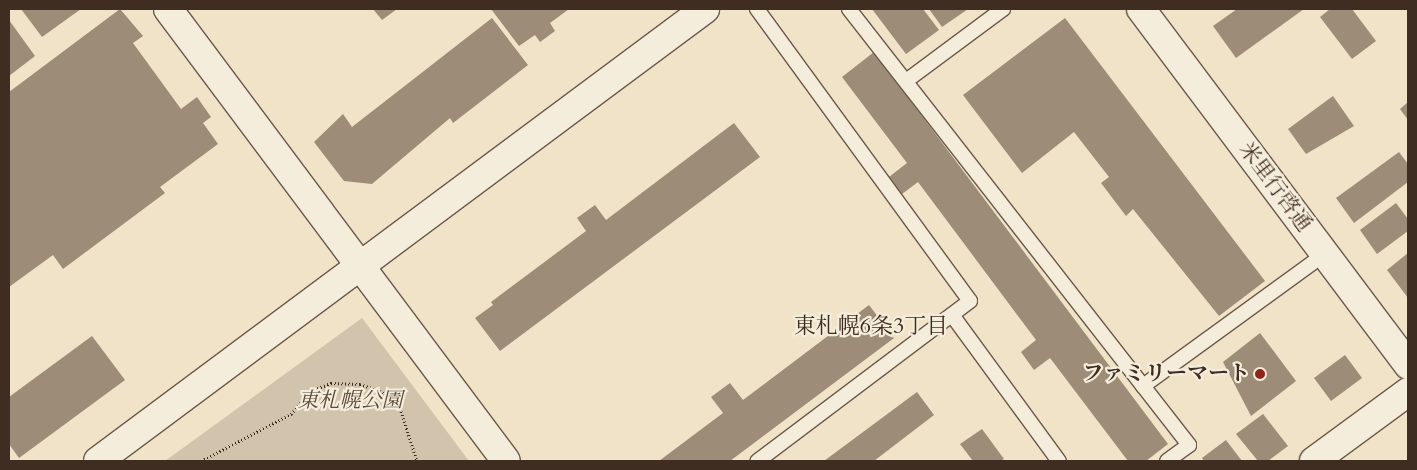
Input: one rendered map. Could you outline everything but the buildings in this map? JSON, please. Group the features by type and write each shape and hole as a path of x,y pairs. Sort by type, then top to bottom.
{"street":[{"path":"168,9 506,461"},
{"path":"98,461 705,9"},
{"name":"米里行啓通","path":"1141,9 1408,366"},
{"path":"1314,461 1408,392"}],"lane":[{"path":"757,9 970,301 758,461"},
{"path":"849,9 1189,445 1167,461"},
{"path":"906,81 1003,9"},
{"path":"1143,386 1325,254"},
{"path":"952,315 1059,461"}],"path":[{"path":"201,461 291,414 311,391 331,383 360,384 383,392 400,408 417,461"}],"green space":[{"name":"東札幌公園","path":"362,318 469,461 165,461"}],"place":[{"name":"ファミリーマート","path":"1260,374"}],"district":[{"name":"東札幌6条3丁目","path":"871,327"}]}
